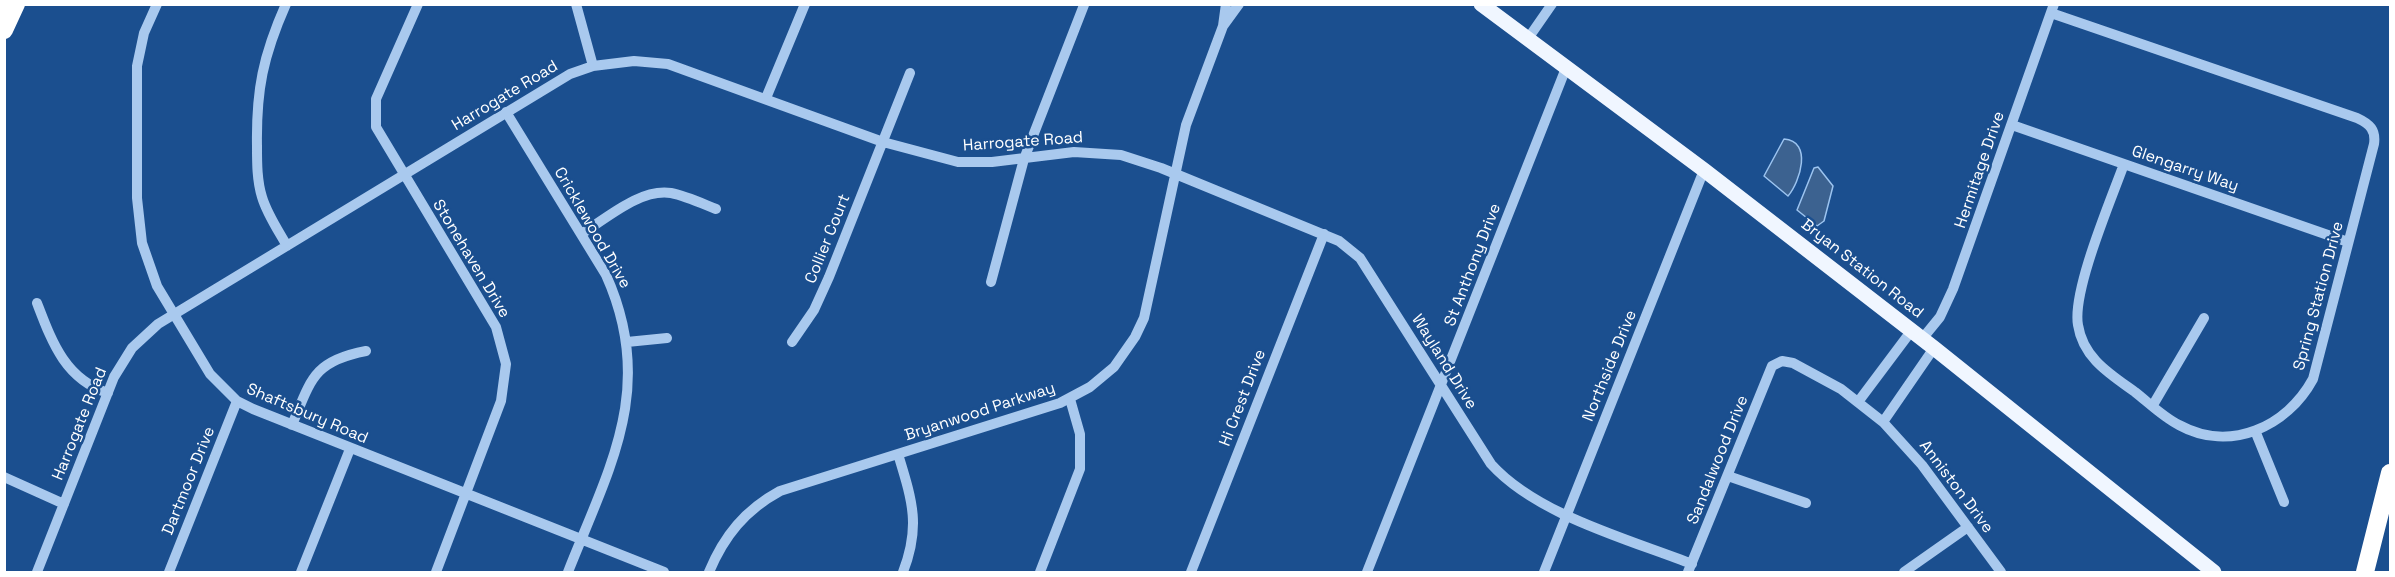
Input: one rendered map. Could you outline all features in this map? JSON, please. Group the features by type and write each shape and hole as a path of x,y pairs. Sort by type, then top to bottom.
{"highway":[{"path":"4,30 16,4"},
{"path":"2365,573 2391,473"}],"main road":[{"name":"Bryan Station Road","path":"1481,4 1704,170 1923,339 2214,573"}],"street":[{"name":"Shaftsbury Road","path":"157,4 144,33 137,66 138,216 148,266 172,315 210,374 237,401 350,449 664,573"},
{"path":"286,4 263,65 258,88 256,116 258,177 262,197 287,246"},
{"name":"Stonehaven Drive","path":"418,4 383,82 375,113 381,139 486,311 504,350 506,381 467,496 436,573"},
{"path":"576,4 593,66"},
{"path":"766,98 805,4"},
{"name":"Bryanwood Parkway","path":"709,573 723,542 735,525 763,500 797,484 1070,399 1102,378 1136,337 1150,299 1186,125 1223,26 1226,4"},
{"name":"Bryanwood Parkway","path":"1223,26 1239,4"},
{"path":"1527,40 1552,4"},
{"path":"991,282 1024,159 1084,5"},
{"name":"Hermitage Drive","path":"1923,339 1940,317 1949,299 2052,9"},
{"name":"Spring Station Drive","path":"2052,9 2364,121 2376,135 2313,379 2299,403 2288,414 2256,433 2227,435 2202,433 2176,424 2104,370 2082,342 2078,325 2080,290 2124,164"},
{"name":"Harrogate Road","path":"37,573 108,393 123,360 132,348 158,324 172,315 570,74 593,66 634,61 668,64 883,142 958,162 1024,159 1074,152 1109,153 1132,158 1175,174"},
{"name":"St Anthony Drive","path":"1367,573 1566,68"},
{"name":"Collier Court","path":"792,342 821,296 910,73"},
{"name":"Cricklewood Drive","path":"506,112 581,234 616,298 627,342 629,384 623,425 605,482 568,573"},
{"name":"Glengarry Way","path":"2012,125 2348,242"},
{"name":"Northside Drive","path":"1544,573 1704,170"},
{"name":"Wayland Drive","path":"1175,174 1324,234 1349,247 1360,258 1491,464 1501,476 1522,493 1567,515 1690,568"},
{"path":"581,234 644,196 657,193 684,197 716,209"},
{"name":"Hi Crest Drive","path":"1191,573 1324,234"},
{"path":"37,303 56,345 76,377 86,385 108,393"},
{"path":"2152,405 2204,318"},
{"path":"627,342 666,338"},
{"path":"1858,402 1923,339"},
{"path":"1883,422 1923,339"},
{"path":"292,425 313,378 322,368 344,355 366,351"},
{"name":"Anniston Drive","path":"1779,361 1793,363 1858,402 1883,422 1912,453 2001,573"},
{"name":"Sandalwood Drive","path":"1690,568 1772,366 1779,361"},
{"path":"1040,573 1080,469 1080,434 1070,399"},
{"name":"Dartmoor Drive","path":"169,573 237,401"},
{"path":"2256,433 2284,502"},
{"path":"301,573 350,449"},
{"path":"898,454 915,516 912,551 903,573"},
{"path":"1728,476 1806,503"},
{"path":"4,477 64,504"},
{"path":"1904,573 1968,527"}],"water":[{"path":"1784,139 1793,141 1799,147 1801,154 1800,172 1788,196 1764,176"},
{"path":"1818,167 1833,186 1824,221 1817,226 1797,210 1814,168"}]}
